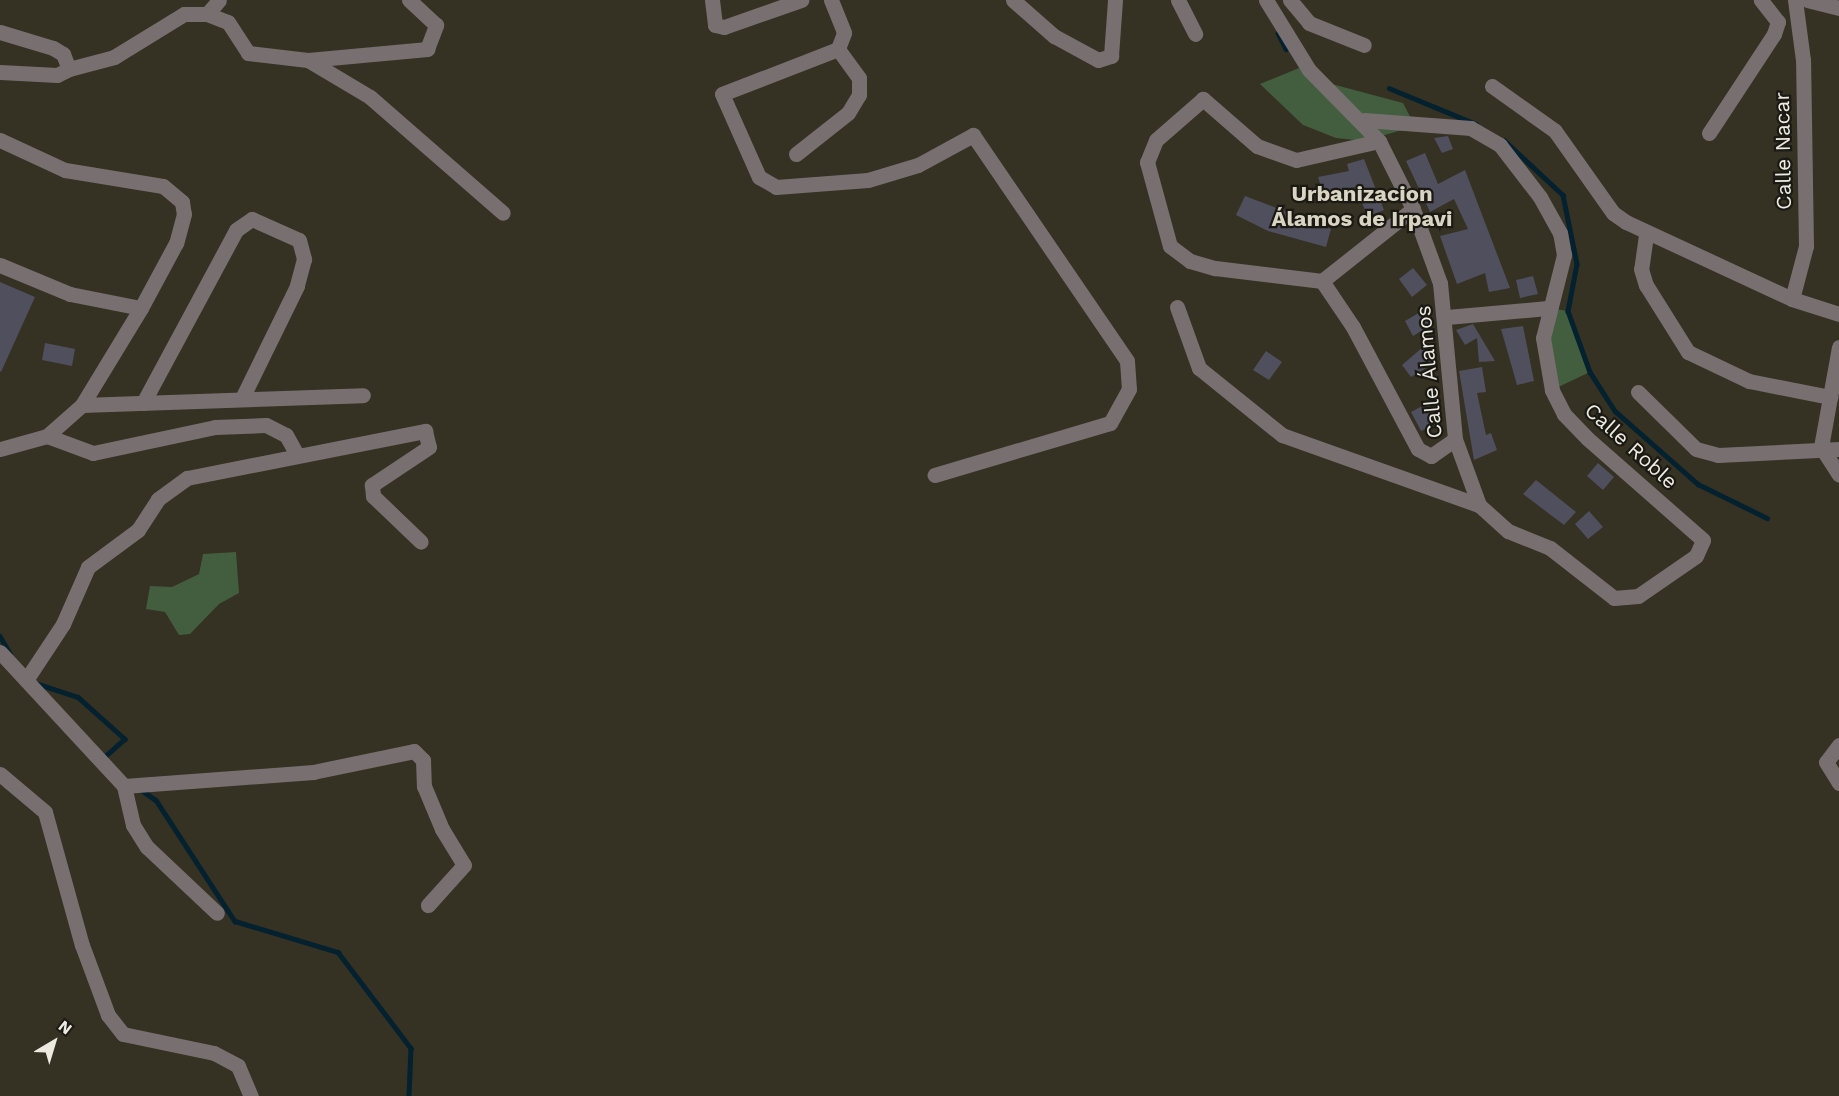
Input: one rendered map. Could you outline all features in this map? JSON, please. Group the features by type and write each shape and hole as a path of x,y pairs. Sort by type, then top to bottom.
{"street":[{"path":"207,14 219,0"},
{"path":"0,72 57,75 69,69 114,57 184,14 207,14 228,22 248,53 308,60 427,49 436,25 409,0"},
{"path":"712,0 715,25 724,27 801,0"},
{"path":"831,0 844,33 838,49 722,94 766,184 868,180 918,165 973,135 1128,360 1129,389 1110,423 935,475"},
{"path":"1016,0 1054,36 1098,60 1111,56 1115,0"},
{"path":"1179,0 1195,34"},
{"name":"Calle Álamos","path":"1266,0 1309,70 1364,120 1379,141 1413,209 1447,318 1455,439 1479,505 1508,531 1550,548 1614,598 1627,600"},
{"path":"1290,0 1309,22 1364,45"},
{"path":"1709,133 1774,34 1778,22 1761,0"},
{"name":"Calle Nacar","path":"1792,299 1806,246 1803,60 1795,0"},
{"path":"1807,0 1839,8"},
{"path":"0,32 53,48 63,54 69,69"},
{"path":"796,154 848,113 859,95 860,78 838,49"},
{"path":"308,60 370,97 503,213"},
{"path":"1492,86 1555,130 1613,213 1646,235 1792,299 1839,314"},
{"path":"1379,141 1296,160 1257,147 1203,99 1156,140 1147,162 1170,246 1190,261 1215,268 1322,281 1413,209"},
{"name":"Calle Roble","path":"1364,120 1448,124 1471,129 1500,146 1526,173 1560,233 1564,255 1548,308 1545,364 1564,414 1703,540 1696,556 1627,600"},
{"path":"0,140 65,170 163,186 182,202 176,243 141,308 82,405 47,436 0,449"},
{"path":"143,403 236,230 252,219 292,234 304,253 297,286 243,396"},
{"path":"1646,235 1641,269 1646,285 1688,352 1749,381 1830,396"},
{"path":"0,265 70,294 141,308"},
{"path":"1322,281 1353,327 1418,448 1431,456 1455,439"},
{"path":"1177,307 1199,368 1282,435 1479,505"},
{"path":"1447,318 1548,308"},
{"path":"1839,347 1821,447 1839,475"},
{"path":"1638,392 1696,449 1734,455 1821,447 1839,449"},
{"path":"82,405 243,396 363,395"},
{"path":"47,436 93,453 215,427 266,425 286,435 296,453"},
{"path":"26,680 63,624 88,567 138,530 172,487 188,478 296,453 425,431 429,447 372,485 373,496 422,542"},
{"path":"0,652 124,786 138,836 217,913"},
{"path":"1839,745 1826,762 1839,783"},
{"path":"124,786 313,772 414,751 423,760 424,786 442,829 464,865 428,905"},
{"path":"0,774 45,812 82,945 108,1015 123,1034 214,1053 238,1066 251,1096"}],"green space":[{"path":"1304,66 1328,83 1403,103 1415,126 1365,141 1336,138 1303,125 1260,84"},
{"path":"1548,308 1568,311 1590,372 1552,390"},
{"path":"236,552 239,593 219,604 190,634 179,635 165,612 146,609 150,586 172,587 199,574 203,554"}],"building":[{"path":"1448,136 1453,149 1442,153 1434,138"},
{"path":"1425,153 1438,184 1465,170 1510,288 1489,292 1485,273 1457,284 1440,236 1468,229 1454,199 1430,212 1406,161"},
{"path":"1364,159 1384,210 1368,217 1355,187 1323,193 1318,177 1349,171 1347,164"},
{"path":"1245,196 1331,229 1326,247 1268,231 1236,215"},
{"path":"1413,268 1427,285 1412,297 1399,279"},
{"path":"1533,276 1538,294 1520,298 1516,280"},
{"path":"0,282 35,297 1,372 0,371"},
{"path":"1422,311 1431,325 1413,336 1405,321"},
{"path":"1473,324 1495,361 1479,362 1477,338 1465,345 1456,330"},
{"path":"1523,326 1534,381 1517,385 1501,329"},
{"path":"45,343 75,349 72,366 42,360"},
{"path":"1423,347 1436,362 1411,377 1402,365"},
{"path":"1266,351 1282,362 1269,380 1253,370"},
{"path":"1482,367 1486,392 1477,393 1486,435 1491,433 1497,450 1474,460 1459,371"},
{"path":"1428,403 1438,423 1421,431 1411,412"},
{"path":"1598,463 1614,477 1603,490 1587,476"},
{"path":"1536,480 1576,512 1564,525 1523,494"},
{"path":"1589,511 1603,527 1588,539 1575,524"}],"waterway":[{"path":"1278,33 1286,49"},
{"path":"1389,88 1476,124"},
{"path":"1504,140 1563,195 1577,264 1568,311 1590,372 1615,411 1698,484 1767,518"},
{"path":"0,636 10,653"},
{"path":"35,683 78,697 125,739 103,759"},
{"path":"140,789 156,800 235,921 338,952 411,1048 409,1096"}],"district":[{"name":"Urbanizacion Álamos de Irpavi","path":"1362,206"}]}
